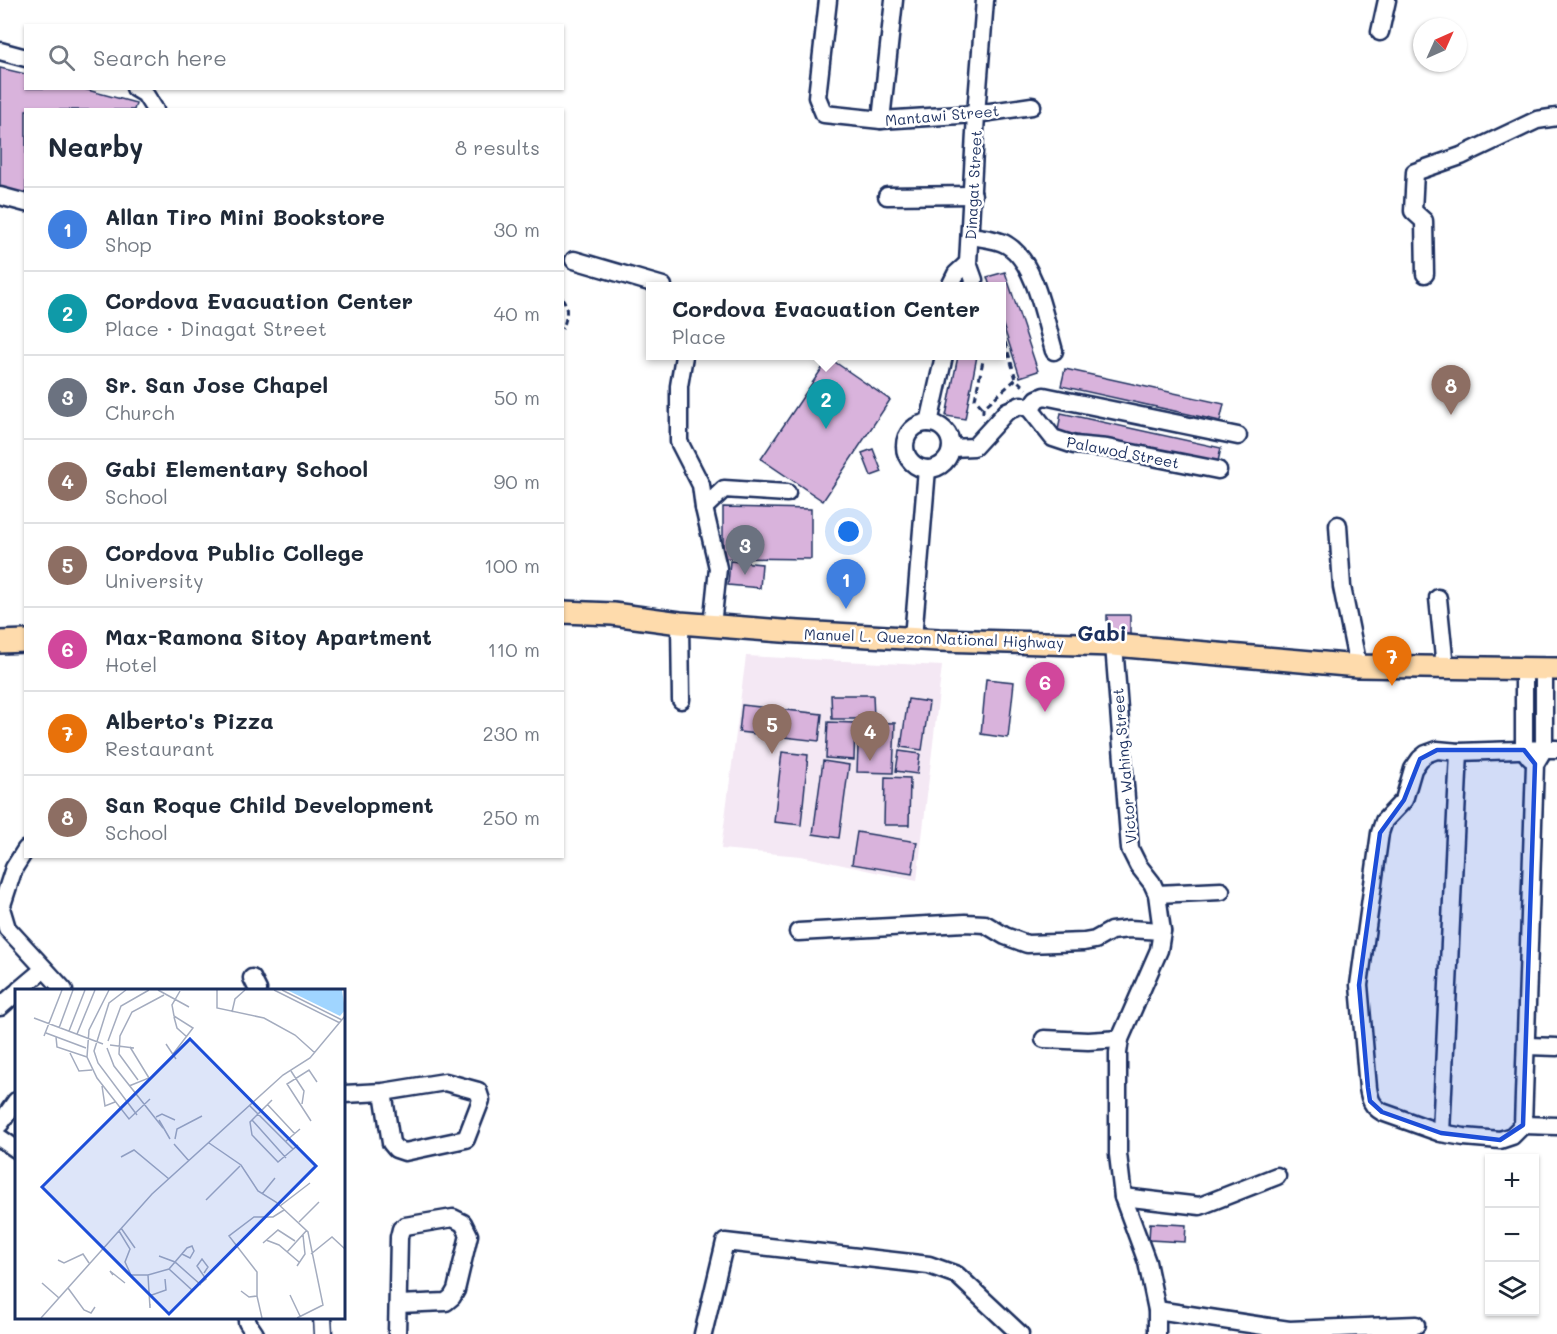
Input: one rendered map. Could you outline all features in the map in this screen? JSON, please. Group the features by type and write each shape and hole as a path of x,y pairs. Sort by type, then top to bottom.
{"main road":[{"name":"Manuel L. Quezon National Highway","path":"564,612 613,614 680,623 814,634 1114,645 1358,666 1542,669"},
{"path":"0,642 24,641"}],"street":[{"name":"Mantawi Street","path":"828,0 817,97 824,114 881,120 976,114 1032,106"},
{"path":"881,120 894,0"},
{"name":"Dinagat Street","path":"974,282 968,263 985,0"},
{"path":"1380,32 1387,0"},
{"path":"0,51 24,57"},
{"path":"138,90 145,94 154,108"},
{"path":"1425,274 1424,221 1413,211 1415,172 1461,156 1538,120 1557,117"},
{"path":"887,196 973,195"},
{"path":"0,196 24,202"},
{"path":"971,236 1005,243 1018,252 1028,268 1054,351"},
{"path":"574,260 649,282"},
{"path":"952,282 956,274 968,263"},
{"path":"683,360 680,386 679,442 701,485 718,567 712,626"},
{"path":"929,423 943,360"},
{"path":"951,448 974,447 1007,411 1021,405 1033,404 1044,396 1238,436"},
{"name":"Palawod Street","path":"1033,404 1053,438 1074,445 1107,448 1218,470"},
{"path":"929,423 941,427 947,433 951,448 945,462 935,468 927,469 917,466 911,460 905,445 911,431 917,426 929,423"},
{"path":"913,638 927,469"},
{"path":"704,508 724,489 787,493"},
{"path":"1338,525 1342,587 1358,666"},
{"path":"1438,598 1445,667"},
{"path":"680,623 681,700"},
{"name":"Victor Wahing Street","path":"1114,645 1130,849 1157,894 1162,931 1159,950 1120,1039 1118,1154 1123,1197 1147,1262 1156,1310 1157,1334"},
{"path":"1542,669 1550,749"},
{"path":"1524,750 1542,669"},
{"path":"1524,750 1535,764 1523,1125 1512,1136 1500,1140 1441,1133 1382,1112 1370,1101 1359,985 1380,833 1384,821 1404,800 1413,770 1420,759 1437,750 1459,752 1550,749"},
{"path":"1535,764 1550,749"},
{"path":"1441,1133 1459,752"},
{"path":"24,851 7,867 1,908 7,928 63,989"},
{"path":"1157,894 1221,891"},
{"path":"798,932 964,923 985,924 1005,936 1027,944 1084,942 1095,940 1111,931 1130,929 1162,931"},
{"path":"21,989 44,969"},
{"path":"0,1007 15,994"},
{"path":"1044,1039 1088,1041 1120,1039"},
{"path":"1527,1046 1557,1047"},
{"path":"345,1094 383,1092 445,1082 478,1091 482,1100 466,1139 405,1152 396,1149 391,1143 383,1092"},
{"path":"0,1124 15,1102"},
{"path":"1523,1125 1557,1126"},
{"path":"0,1138 15,1148"},
{"path":"1123,1197 1200,1206 1277,1176"},
{"path":"398,1334 401,1229 405,1226 453,1218 464,1223 469,1235 456,1290 452,1297 446,1302 399,1304"},
{"path":"703,1334 725,1242 929,1265 957,1275 1020,1334"},
{"path":"1156,1310 1289,1330 1416,1325"},
{"path":"247,1319 255,1334"},
{"path":"322,1319 323,1334"}],"path":[{"path":"564,301 567,321 564,326"},
{"path":"1006,345 1016,379 1033,404"},
{"path":"983,360 975,399 983,408"}],"highlighted area":[{"path":"1437,750 1524,750 1535,764 1523,1125 1500,1140 1441,1133 1382,1112 1370,1101 1359,985 1380,833 1404,800 1420,759"}],"shaded area":[{"path":"746,656 942,666 917,881 801,856 721,849"}],"building":[{"path":"0,68 24,74 24,90 87,90 136,103 135,108 24,108 24,197 0,191"},
{"path":"1005,272 1038,371 1020,377 1006,334 1006,282 989,282 987,277"},
{"path":"828,360 832,360 890,400 823,501 761,459"},
{"path":"957,360 976,360 965,419 946,416"},
{"path":"1065,369 1224,404 1220,421 1061,386"},
{"path":"1061,413 1221,448 1217,466 1058,431"},
{"path":"873,449 882,472 871,476 862,453"},
{"path":"723,507 811,509 811,559 723,558"},
{"path":"730,561 762,564 760,588 728,585"},
{"path":"1107,615 1130,615 1130,638 1107,638"},
{"path":"986,679 1014,682 1008,738 981,734"},
{"path":"831,695 873,695 874,719 832,719"},
{"path":"908,699 929,702 922,750 901,747"},
{"path":"742,705 822,714 819,741 739,732"},
{"path":"828,722 855,723 854,760 826,758"},
{"path":"859,722 895,723 893,773 857,772"},
{"path":"899,751 920,754 917,774 896,771"},
{"path":"782,752 808,755 801,825 774,822"},
{"path":"823,761 849,765 839,838 813,834"},
{"path":"885,777 910,778 909,825 884,825"},
{"path":"857,832 917,842 912,874 852,864"},
{"path":"1150,1223 1186,1225 1185,1242 1149,1240"}],"place":[{"name":"San Roque Child Development","path":"1451,415"},
{"name":"Cordova Evacuation Center","path":"826,429"},
{"name":"Sr. San Jose Chapel","path":"745,575"},
{"name":"Allan Tiro Mini Bookstore","path":"846,609"},
{"name":"Alberto's Pizza","path":"1392,686"},
{"name":"Max-Ramona Sitoy Apartment","path":"1045,712"},
{"name":"Cordova Public College","path":"772,754"},
{"name":"Gabi Elementary School","path":"870,761"}],"district":[{"name":"Gabi","path":"1102,632"}]}
